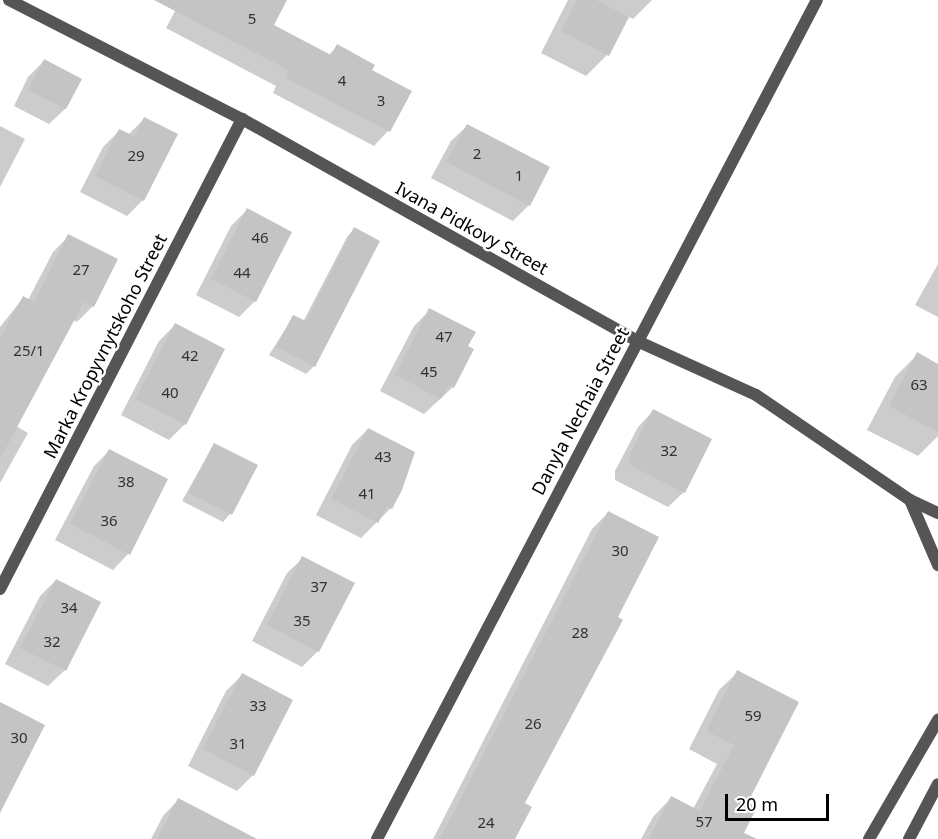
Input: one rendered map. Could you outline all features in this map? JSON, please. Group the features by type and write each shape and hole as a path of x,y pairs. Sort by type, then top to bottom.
{"street":[{"name":"Ivana Pidkovy Street","path":"9,0 242,119 637,341 756,395 910,500 938,513"},
{"name":"Danyla Nechaia Street","path":"377,839 818,0"},
{"name":"Marka Kropyvnytskoho Street","path":"0,590 242,119"},
{"path":"910,500 938,565"},
{"path":"869,839 938,720"},
{"path":"909,839 938,784"}],"building":[{"path":"154,0 287,0 274,25 331,55 337,44 375,65 372,70 412,91 390,132 286,78 290,71"},
{"path":"577,0 596,0 629,17 609,56 561,31"},
{"path":"44,59 82,79 66,109 28,90"},
{"path":"144,117 178,134 144,201 95,176 119,129 134,136"},
{"path":"467,124 550,167 530,206 446,162"},
{"path":"247,208 292,232 256,302 211,279"},
{"path":"354,227 380,241 315,367 276,347 293,315 306,321"},
{"path":"68,234 118,259 94,307 84,302 0,459 0,338 23,296 34,302"},
{"path":"429,308 476,332 468,346 474,349 454,388 449,385 441,399 395,375"},
{"path":"175,323 225,349 186,425 135,399"},
{"path":"917,352 938,364 938,432 889,406"},
{"path":"653,409 712,439 685,493 630,465 630,454"},
{"path":"368,428 415,452 402,490 392,509 387,507 378,523 331,499"},
{"path":"214,443 258,465 232,515 188,493"},
{"path":"109,449 168,479 130,555 70,524"},
{"path":"608,511 659,537 618,617 623,620 525,803 532,807 515,839 440,839"},
{"path":"302,556 355,583 319,652 267,625"},
{"path":"56,579 101,602 66,671 20,648"},
{"path":"737,670 799,702 748,802 757,807 744,833 757,839 649,839 671,796 700,811 734,745 706,731"},
{"path":"242,673 293,700 254,776 203,749"},
{"path":"0,702 45,725 0,813"},
{"path":"178,798 257,839 157,839"}]}
